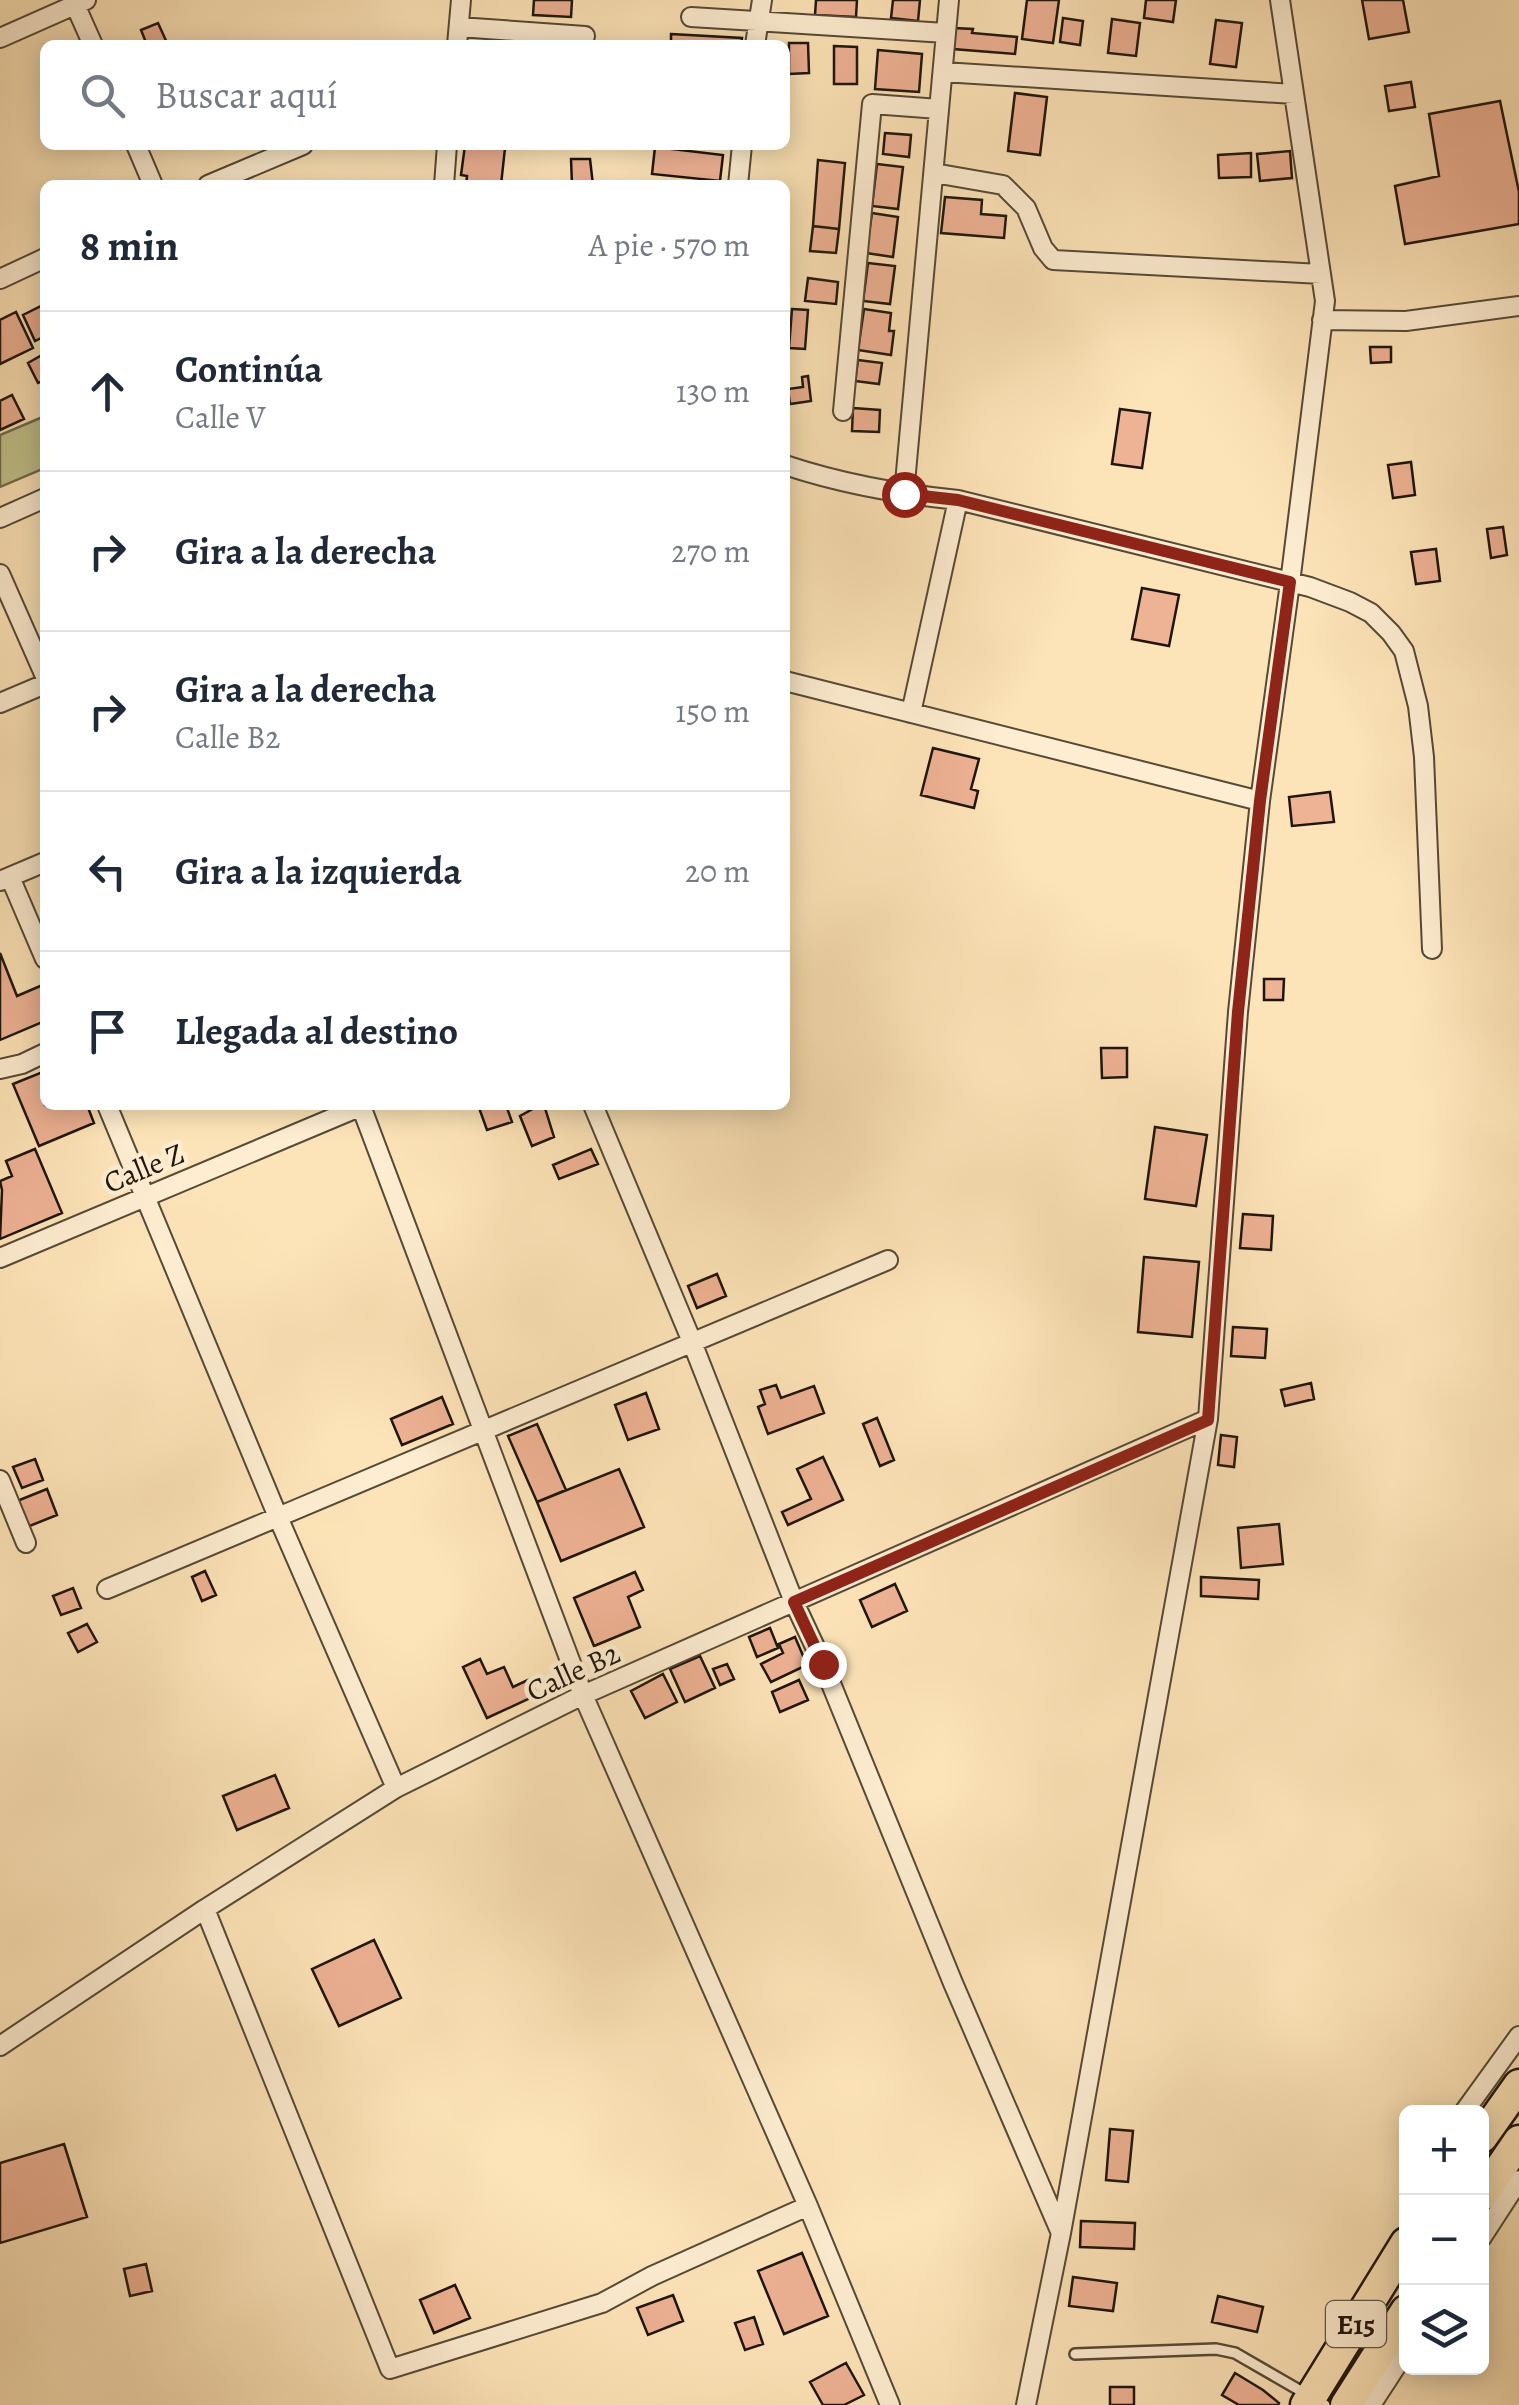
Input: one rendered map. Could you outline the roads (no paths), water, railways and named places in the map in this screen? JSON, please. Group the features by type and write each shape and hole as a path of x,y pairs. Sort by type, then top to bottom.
{"highway":[{"path":"1489,2126 1519,2085"},
{"path":"1489,2184 1519,2141"},
{"name":"E15","path":"1314,2402 1399,2255"},
{"name":"E15","path":"1346,2405 1399,2322"}],"street":[{"path":"461,0 458,36 584,36"},
{"path":"756,40 762,0"},
{"path":"904,494 949,0"},
{"path":"1026,2405 1061,2233 1208,1420 1238,1012 1260,801 1325,301 1280,0"},
{"path":"0,38 78,2 91,40"},
{"path":"691,17 946,33"},
{"path":"943,72 1294,94"},
{"path":"843,411 872,104 940,109"},
{"path":"138,150 151,180"},
{"path":"220,180 291,150"},
{"path":"444,180 447,150"},
{"path":"738,180 742,150"},
{"path":"934,173 1003,185 1026,208 1043,248 1054,260 1320,274"},
{"path":"0,279 40,260"},
{"path":"1322,320 1406,321 1519,306"},
{"path":"790,467 828,479 958,500 1290,582 1330,593 1371,613 1404,651 1418,706 1424,757 1432,949"},
{"path":"0,518 40,500"},
{"path":"911,713 958,500"},
{"path":"0,574 40,665"},
{"path":"790,682 1260,801"},
{"path":"0,703 40,686"},
{"path":"40,864 5,879 40,949"},
{"path":"0,1069 40,1055"},
{"path":"108,1110 278,1518 396,1788"},
{"name":"Calle Z","path":"0,1258 353,1110"},
{"path":"363,1110 583,1696 808,2206 890,2405"},
{"path":"595,1110 794,1602 1061,2233"},
{"path":"107,1589 888,1260"},
{"name":"Calle B2","path":"0,2046 396,1788 583,1696 1208,1420"},
{"path":"0,1480 26,1543"},
{"path":"205,1909 390,2369 602,2303 652,2276 808,2206"},
{"path":"1469,2105 1519,2036"},
{"path":"1489,2226 1519,2180"},
{"path":"1371,2405 1399,2362"}],"lane":[{"path":"1074,2354 1216,2349 1234,2353 1314,2402"}]}
